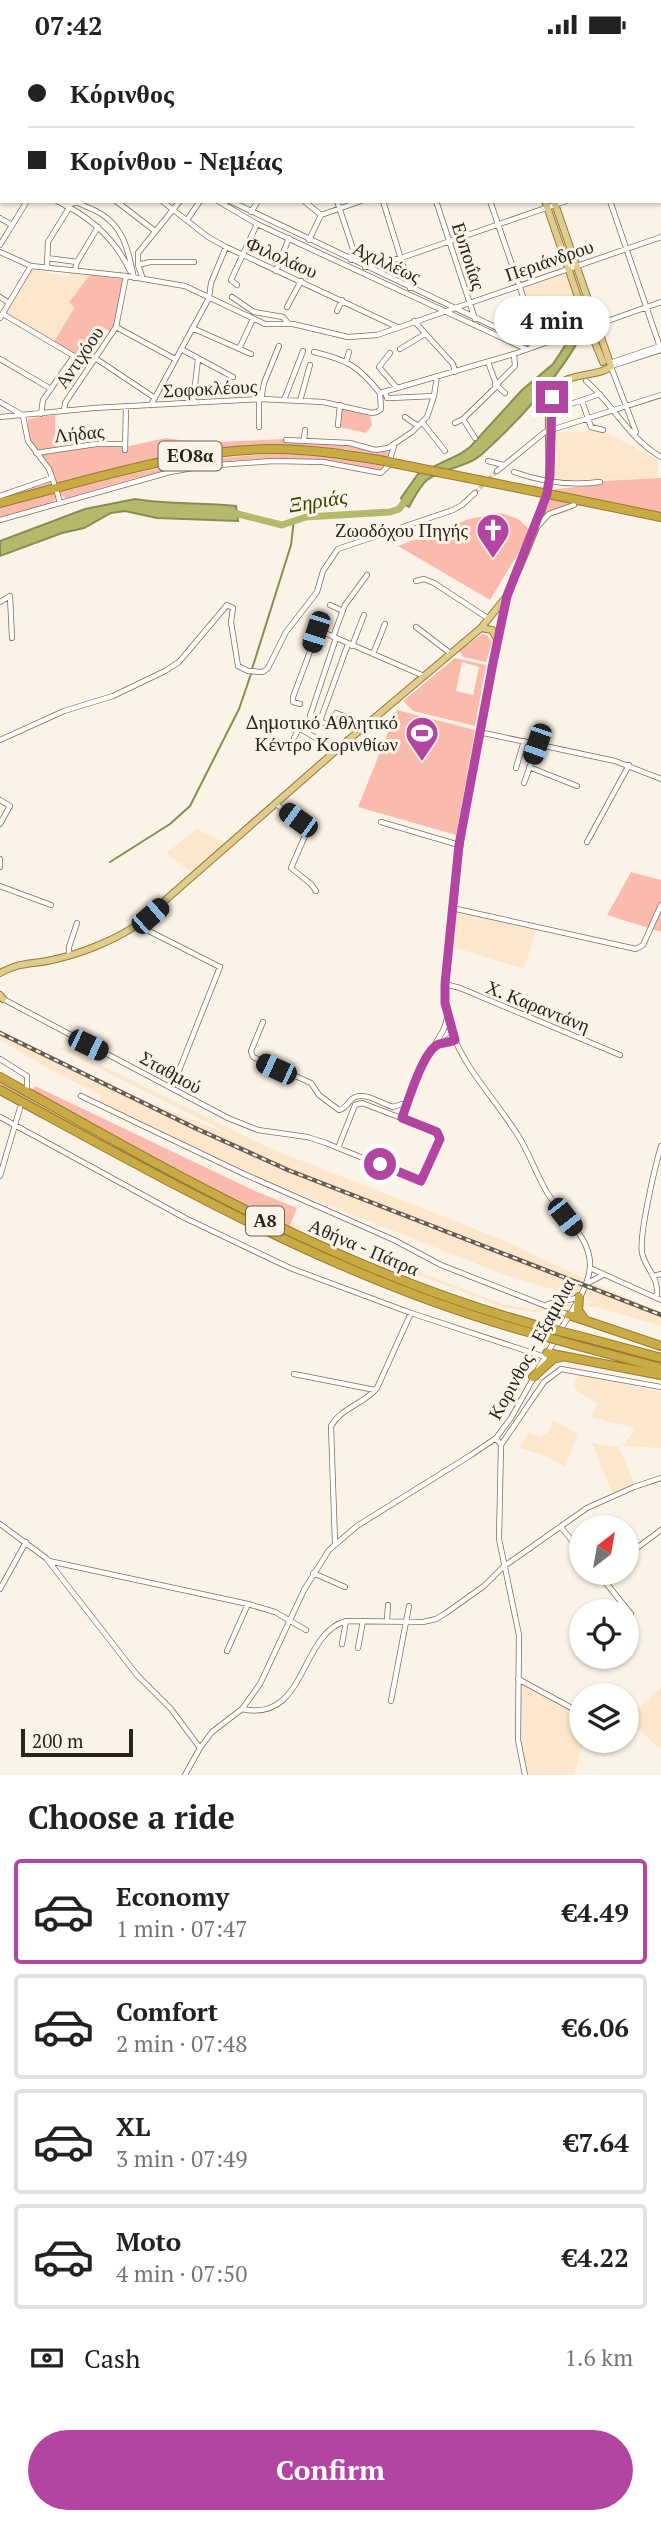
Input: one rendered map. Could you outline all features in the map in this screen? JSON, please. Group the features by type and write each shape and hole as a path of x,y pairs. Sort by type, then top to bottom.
{"highway":[{"name":"ΕΟ8α","path":"0,503 160,463 207,454 270,449 333,452 661,517"},
{"name":"Αθήνα - Πάτρα","path":"0,1077 199,1187 324,1249 575,1345 661,1367"},
{"name":"Αθήνα - Πάτρα","path":"0,1090 203,1200 312,1253 426,1299 545,1332 579,1336 661,1358"},
{"path":"579,1297 579,1313 586,1321"},
{"path":"569,1315 661,1346"},
{"path":"546,1355 661,1375"},
{"path":"533,1377 553,1359 561,1357"}],"main road":[{"path":"555,203 596,323 607,365"},
{"path":"546,204 587,326 607,365"},
{"path":"0,974 26,962 69,955 104,942 137,925 336,750 481,628 507,596 543,505 548,481 552,397 556,387 562,382 607,365"},
{"path":"481,628 492,631 498,641"}],"street":[{"path":"0,245 26,203"},
{"path":"61,203 98,227 119,249 134,278"},
{"path":"47,266 48,242 68,207 75,203"},
{"path":"79,203 111,220 125,243 134,278"},
{"path":"117,203 155,232"},
{"name":"Φιλολάου","path":"164,203 208,237 226,247 397,328"},
{"path":"143,279 138,265 138,253 178,203"},
{"name":"Αχιλλέως","path":"221,203 257,224 447,310 536,344"},
{"name":"Αχιλλέως","path":"234,203 410,289 447,310"},
{"path":"251,212 257,203"},
{"path":"306,203 321,215"},
{"path":"338,203 354,252 351,260"},
{"path":"309,240 321,215 356,203"},
{"path":"384,203 410,289"},
{"name":"Ευποιΐας","path":"437,203 475,319"},
{"path":"491,203 536,344"},
{"path":"365,267 401,258 555,203"},
{"path":"611,203 661,348 607,365 636,432"},
{"path":"187,220 198,204"},
{"path":"0,218 12,225"},
{"path":"237,285 231,280 257,224"},
{"path":"75,270 98,227"},
{"name":"Περιάνδρου","path":"289,324 361,338 661,237"},
{"path":"276,271 289,239"},
{"path":"151,405 209,298 211,283 226,247"},
{"path":"0,252 32,266 126,276 185,286 253,319 270,324 289,324"},
{"path":"47,258 77,262"},
{"path":"138,265 150,262 194,262"},
{"path":"32,266 1,316 74,356 43,400 41,414"},
{"name":"Αντιχόου","path":"64,411 65,403 116,327 126,276"},
{"path":"287,307 301,281"},
{"path":"0,297 9,303"},
{"path":"232,297 254,312 283,317 289,324"},
{"path":"337,311 342,300"},
{"path":"383,393 514,354 661,302"},
{"path":"447,310 526,349"},
{"path":"239,349 253,319"},
{"path":"415,321 453,364 455,372"},
{"path":"116,327 175,359"},
{"path":"192,328 251,353"},
{"path":"400,349 425,334"},
{"path":"259,427 260,399 279,346"},
{"path":"181,349 233,377"},
{"path":"284,400 303,351"},
{"path":"314,352 346,362 363,372 387,398 434,396"},
{"path":"346,362 349,352"},
{"path":"390,353 379,367 397,388"},
{"path":"455,423 463,419 515,366 514,354"},
{"path":"95,358 155,398"},
{"path":"0,359 51,389"},
{"path":"193,403 198,359"},
{"path":"488,362 496,385 505,393"},
{"path":"300,401 310,365"},
{"path":"286,440 350,443 380,450 394,446 427,417 434,396 436,376"},
{"path":"586,380 645,446 661,457"},
{"name":"Σοφοκλέους","path":"0,417 260,399 340,405 377,412 381,409 383,393"},
{"path":"556,408 600,394"},
{"path":"497,471 535,438 550,431 661,395"},
{"path":"582,401 591,427 603,430"},
{"path":"0,402 23,416 25,433 53,480 0,496"},
{"path":"338,425 340,405"},
{"name":"Λήδας","path":"36,453 96,444 125,447 126,407"},
{"path":"405,417 420,424 445,451"},
{"path":"463,419 475,438"},
{"path":"304,441 305,430"},
{"path":"0,520 170,472 238,463 323,462 381,473 388,466 394,446"},
{"path":"488,461 504,465"},
{"path":"514,472 548,481 579,484 600,482"},
{"path":"57,492 60,503"},
{"path":"0,740 64,711 130,688 165,671 179,662 227,605 233,608 231,622 237,664 248,671 263,672 268,668 286,632 317,592 323,571 338,549 453,510 475,493"},
{"path":"534,529 549,514 574,505"},
{"path":"365,615 350,645 322,722 310,716 343,611 367,575"},
{"path":"416,581 424,579 434,583 489,619"},
{"path":"0,602 10,596 12,638"},
{"name":"Κορινθος - Εξαμιλια","path":"186,1775 200,1748 217,1727 242,1709 260,1684 313,1573 335,1543 495,1438 511,1418 579,1297 590,1268 590,1258 584,1241 548,1193 519,1137 466,1062 447,1017 445,984 459,845 507,596"},
{"path":"330,605 343,611"},
{"path":"373,654 385,624"},
{"path":"416,628 460,656"},
{"path":"300,704 293,702 293,697 317,631 424,676"},
{"path":"331,724 336,713 366,725"},
{"path":"294,738 299,728 336,750"},
{"path":"479,732 584,753 629,765 661,779"},
{"path":"516,768 524,741"},
{"path":"524,783 537,744"},
{"path":"587,842 629,765"},
{"path":"529,767 578,786"},
{"path":"0,800 10,806 0,824"},
{"path":"276,804 308,829 291,868 316,891"},
{"path":"381,822 459,845"},
{"path":"0,859 0,867"},
{"path":"0,886 51,905"},
{"path":"452,908 636,949 645,941 661,905"},
{"path":"69,955 77,923"},
{"path":"137,925 220,967 172,1088"},
{"name":"Χ. Καραντάνη","path":"445,984 620,1055"},
{"name":"Σταθμού","path":"1,997 245,1126 306,1137 421,1181 440,1136 435,1131 402,1118"},
{"path":"338,1148 358,1103 402,1118 422,1066 444,1029 447,1017"},
{"path":"263,1022 251,1051 253,1058 312,1083 319,1095 339,1110 344,1109 353,1098 360,1096 393,1107 402,1104 407,1106"},
{"path":"431,1051 439,1044 454,1038"},
{"path":"0,1059 27,1076 27,1088"},
{"path":"81,1096 244,1174 371,1229 441,1265 569,1315"},
{"path":"0,1176 20,1108"},
{"path":"0,1117 234,1242 290,1268 411,1313 546,1355"},
{"path":"590,1268 656,1298 655,1278 642,1250 661,1146"},
{"path":"655,1278 661,1274"},
{"path":"585,1284 605,1275"},
{"path":"543,1303 571,1301 579,1297"},
{"path":"335,1543 331,1426 342,1412 376,1390 411,1313"},
{"path":"525,1775 517,1740 519,1635 499,1539 501,1445 544,1382 561,1369 661,1387"},
{"path":"294,1374 376,1390"},
{"path":"495,1438 501,1445"},
{"path":"242,1709 260,1711 276,1706 288,1695 328,1630 346,1621 407,1622 436,1619 484,1586 503,1567 587,1508 661,1478"},
{"path":"0,1524 48,1560 137,1675 170,1709 200,1748"},
{"path":"561,1527 569,1537"},
{"path":"639,1546 661,1530"},
{"path":"0,1589 26,1542"},
{"path":"48,1560 248,1604 275,1612 306,1630"},
{"path":"313,1573 345,1587"},
{"path":"227,1651 248,1604"},
{"path":"387,1621 388,1605"},
{"path":"391,1701 409,1606"},
{"path":"342,1644 346,1621"},
{"path":"358,1648 363,1621"},
{"path":"517,1679 569,1707"}],"shaded area":[{"path":"39,269 67,277 71,273 90,275 69,302 74,307 54,342 5,313 32,270"},
{"path":"567,271 576,298 566,331 540,340 522,287"},
{"path":"90,275 123,279 114,326 110,332 101,326 77,356 54,342 74,308 69,302"},
{"path":"581,336 561,368 522,415 494,443 475,459 427,480 409,507 403,504 401,498 418,474 470,447 522,390 553,364 570,338"},
{"path":"342,408 370,416 372,425 366,433 339,427"},
{"path":"55,415 56,448 37,451 27,436 28,419"},
{"path":"595,431 611,435 657,459 658,479 554,480 554,432"},
{"path":"166,438 200,443 283,439 346,444 390,452 389,457 344,449 200,452 0,500 48,482 56,482 52,471 39,454 103,445 129,446"},
{"path":"272,454 337,455 387,464 378,471 298,460 218,462 153,474 66,498 60,495 60,491 165,467"},
{"path":"661,478 661,513 589,501 560,514 542,514 548,497 556,489 597,485 602,481"},
{"path":"56,493 56,499 49,505 0,517 0,507"},
{"path":"135,499 236,506 238,521 157,518 125,511 111,513 84,528 62,533 0,556 0,541 85,509"},
{"path":"501,513 518,519 529,529 524,544 490,600 398,546 469,519"},
{"path":"482,634 487,635 492,642 486,662 463,657 459,651"},
{"path":"455,658 486,665 475,726 413,711 403,701","holes":["462,662 479,667 473,695 456,691"]},
{"name":"Δημοτικό Αθλητικό Κέντρο Κορινθίων","path":"397,710 475,730 456,835 358,807"},
{"path":"197,829 226,843 194,874 166,853"},
{"path":"631,872 661,880 661,932 607,915"},
{"path":"458,911 537,927 524,969 453,947"},
{"path":"0,1032 137,1098 234,1136 60,1049 62,1046 272,1149 500,1239 661,1314 661,1326 596,1307 575,1306 534,1312 501,1307 290,1225 291,1222 502,1304 533,1309 596,1303 502,1274 237,1169 99,1102 100,1095 0,1040"},
{"path":"0,1082 230,1207 372,1273 515,1321 661,1364 455,1304 333,1259 248,1220 123,1154 0,1085"},
{"path":"35,1086 253,1190 297,1208 289,1228 31,1091"},
{"path":"579,1374 661,1392 661,1448 623,1446 635,1428 590,1417 598,1404 577,1391 574,1384"},
{"path":"553,1420 578,1434 565,1467 546,1456 520,1448 529,1432 540,1437 548,1432"},
{"path":"592,1443 619,1447 635,1485 613,1495"},
{"path":"519,1681 569,1709 569,1753 580,1753 574,1775 525,1775 520,1748"},
{"path":"661,1688 661,1749 639,1730 639,1707"}],"waterway":[{"name":"Ξηριάς","path":"230,512 282,525 306,517 390,512 399,509 408,497"},
{"path":"252,669 291,545 294,520"},
{"path":"110,862 170,824 190,806 239,709 251,674"}],"tunnel":[{"path":"475,493 497,471"}],"railway":[{"path":"0,1033 288,1170 661,1315"}],"place":[{"name":"Ζωοδόχου Πηγής","path":"493,560"},
{"name":"Δημοτικό Αθλητικό Κέντρο Κορινθίων","path":"422,763"}],"route":[{"path":"380,1164 421,1181 440,1139 437,1132 402,1118 422,1066 431,1051 439,1044 455,1040 447,1017 445,984 459,845 507,596 547,494 552,397"}]}
